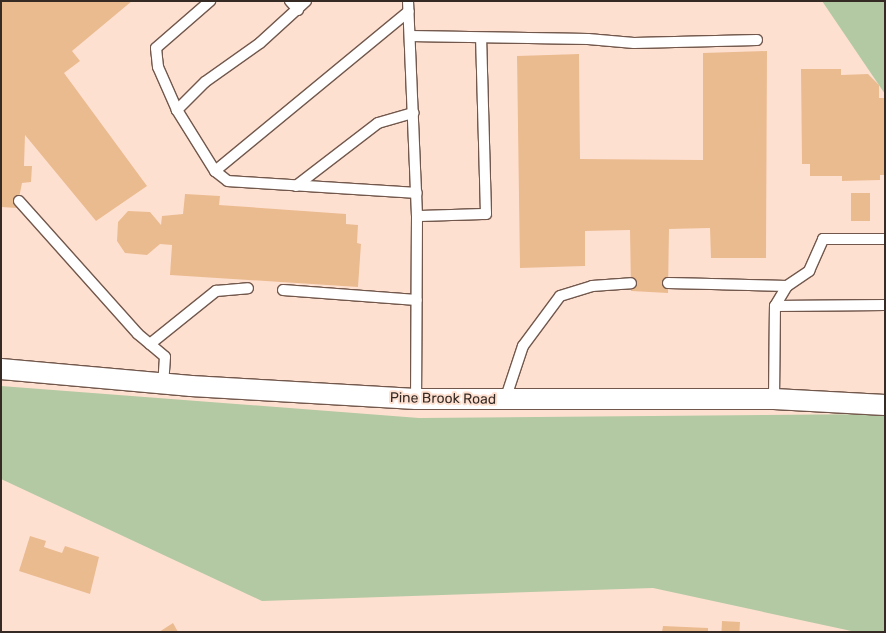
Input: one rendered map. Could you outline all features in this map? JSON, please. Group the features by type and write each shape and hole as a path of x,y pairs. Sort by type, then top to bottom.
{"street":[{"name":"Pine Brook Road","path":"1,370 163,383 416,399 774,400 885,405"}],"lane":[{"path":"210,1 156,48 158,67 177,110 215,171 228,181 417,193"},
{"path":"290,1 298,10"},
{"path":"177,110 205,82 260,43 306,1"},
{"path":"215,171 408,6"},
{"path":"408,6 418,216 416,399"},
{"path":"410,36 588,39 634,44 757,40"},
{"path":"418,216 486,214 481,38"},
{"path":"296,186 378,123 414,113"},
{"path":"19,201 150,344 165,357 163,383"},
{"path":"774,400 775,306 787,286 809,271 823,239 885,239"},
{"path":"505,400 523,346 560,296 592,286 631,283"},
{"path":"668,283 787,286"},
{"path":"150,344 216,291 248,288"},
{"path":"283,290 417,300"},
{"path":"775,306 885,305"}],"green space":[{"path":"822,1 885,1 885,94"},
{"path":"1,386 419,418 885,414 885,632 856,632 653,588 262,601 1,479"}],"building":[{"path":"1,1 132,1 72,51 80,61 64,73 147,186 96,221 25,135 24,166 32,166 31,182 22,183 17,208 1,207"},
{"path":"767,51 766,258 711,258 710,228 669,229 668,293 631,291 630,230 585,231 585,266 520,268 517,56 579,54 580,159 703,160 703,53"},
{"path":"801,69 841,69 841,75 868,74 879,85 879,98 885,98 885,175 880,175 880,180 842,181 842,176 810,176 810,164 802,164"},
{"path":"851,193 870,193 870,221 851,221"},
{"path":"185,194 220,196 219,205 346,214 346,224 358,225 357,243 361,244 358,287 170,275 172,245 160,244 147,255 125,253 117,241 118,222 128,211 150,212 161,225 162,216 183,214"},
{"path":"30,536 46,541 44,547 62,553 65,546 99,557 90,594 19,571"},
{"path":"722,621 740,622 739,632 721,632"},
{"path":"173,623 178,632 159,632"},
{"path":"663,626 708,628 708,632 662,632"}]}
